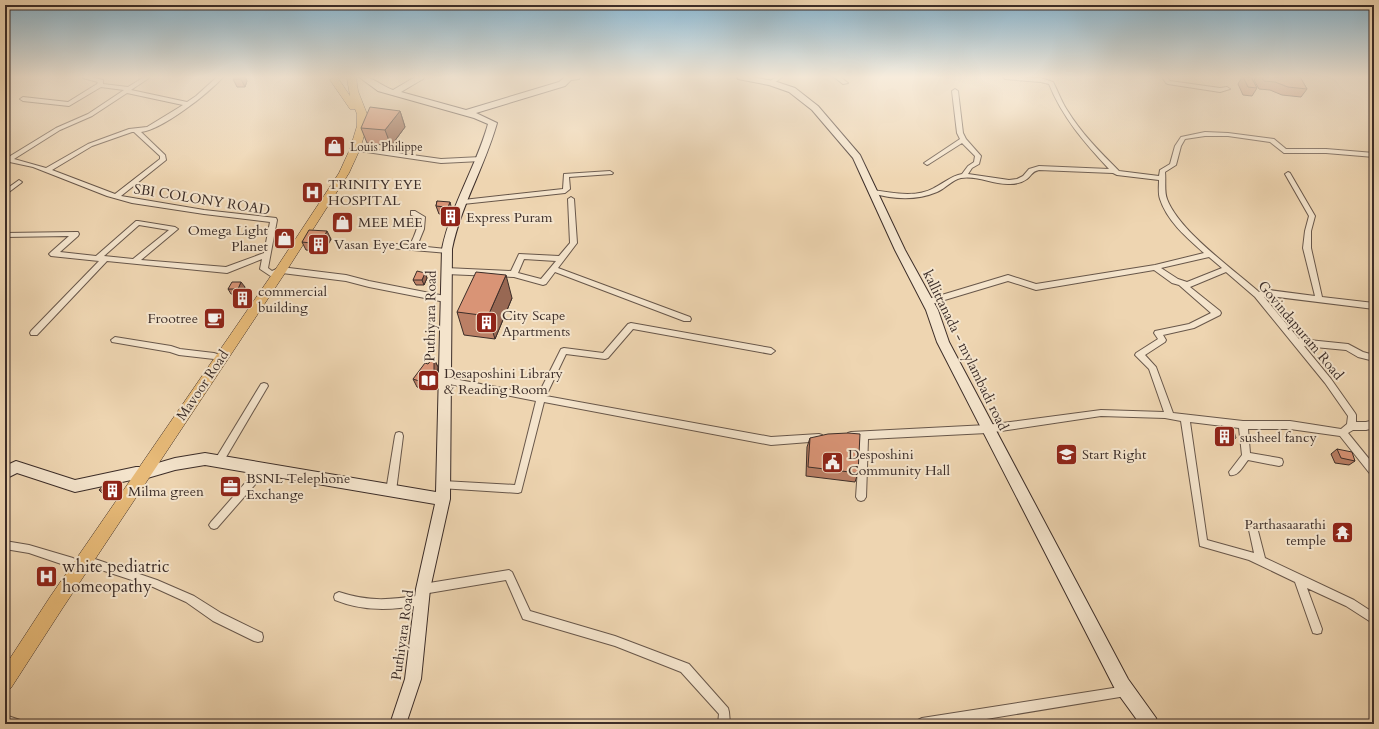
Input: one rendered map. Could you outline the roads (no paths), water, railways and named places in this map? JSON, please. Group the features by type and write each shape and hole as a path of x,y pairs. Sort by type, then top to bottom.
{"main road":[{"name":"Mavoor Road","path":"138,477 214,356 277,272 335,178 353,141 356,126 356,111"},
{"name":"Mavoor Road","path":"5,666 226,350 334,188 355,150 362,126 361,111"},
{"name":"Mavoor Road","path":"5,682 78,561"}],"street":[{"path":"6,159 58,129 96,111"},
{"path":"48,170 90,145 131,130 143,130 149,128 176,111"},
{"name":"Puthiyara Road","path":"398,724 413,680 423,594 443,499 446,251 454,220 482,159 493,123 459,111"},
{"path":"466,113 472,111"},
{"name":"kallittanada - mylambadi road","path":"817,111 857,157 900,250 932,310 943,342 987,429 1126,691 1150,724"},
{"path":"957,111 958,126 963,140 978,156 976,163 970,167 964,176"},
{"path":"1064,111 1076,129 1115,171"},
{"path":"116,196 163,160 163,156 136,130"},
{"path":"873,192 907,197 934,191 954,178 964,176 995,181 1021,181 1028,177 1032,170 1039,168 1162,174 1173,165 1178,146 1183,138 1193,135 1225,134 1272,140 1284,151 1326,151 1374,155"},
{"path":"927,163 963,140"},
{"path":"355,150 441,161 482,159"},
{"name":"SBI COLONY ROAD","path":"6,159 48,170 116,196 153,205 274,220 264,269 277,272"},
{"path":"463,202 565,191 567,189 566,175 610,173"},
{"name":"Govindapuram Road","path":"1162,174 1163,198 1173,218 1210,254 1258,295 1328,381 1352,415 1352,426"},
{"path":"1288,174 1312,216 1308,231 1307,248 1319,299"},
{"path":"5,193 19,182"},
{"path":"446,271 514,274 543,282 574,244 571,199"},
{"path":"412,248 423,221 422,217 413,213"},
{"path":"34,333 101,258 138,223 175,229 135,261"},
{"path":"5,235 76,234 53,254 227,270 266,255"},
{"path":"380,245 446,251"},
{"path":"928,302 1008,278 1036,286 1155,267 1210,254"},
{"path":"514,274 521,256 561,259"},
{"path":"1155,267 1182,284 1216,313 1191,326 1158,333 1162,340 1139,355 1152,367 1170,416"},
{"path":"554,269 687,319"},
{"path":"1182,284 1187,285 1227,269"},
{"path":"277,272 346,278 445,299"},
{"path":"1258,295 1269,293 1374,306"},
{"path":"443,485 518,489 541,398 564,351 605,356 631,326 771,351"},
{"path":"115,340 171,349 179,352 214,356"},
{"path":"1296,342 1348,347 1361,355 1374,358"},
{"path":"444,380 771,441 825,438"},
{"path":"219,461 264,386"},
{"path":"841,437 987,429 1101,413 1170,416 1243,425 1290,426 1343,433 1374,472"},
{"path":"1185,418 1203,543 1250,556 1350,603 1374,619"},
{"path":"1343,433 1352,426 1366,426 1374,424"},
{"path":"1233,472 1246,456 1243,425"},
{"path":"391,491 399,436"},
{"path":"861,497 864,436"},
{"path":"1246,456 1279,462"},
{"path":"5,473 16,467 75,486 138,477 192,461 205,459 443,499"},
{"path":"214,524 263,469"},
{"path":"1254,530 1261,561"},
{"path":"5,545 29,549 78,561 154,583 190,599 217,617 258,636"},
{"path":"339,597 373,606 391,605 423,594 510,575 526,615 615,641 685,668 724,712 724,724"},
{"path":"1299,579 1317,629"},
{"path":"922,724 1126,691"},
{"path":"5,721 16,724"}],"place":[{"name":"Louis Philippe","path":"335,147"},
{"name":"TRINITY EYE HOSPITAL","path":"313,192"},
{"name":"Express Puram","path":"450,217"},
{"name":"MEE MEE","path":"342,222"},
{"name":"Omega Light Planet","path":"284,238"},
{"name":"Vasan Eye Care","path":"319,244"},
{"name":"commercial building","path":"243,299"},
{"name":"Frootree","path":"214,318"},
{"name":"City Scape Apartments","path":"486,323"},
{"name":"Desaposhini Library & Reading Room","path":"428,381"},
{"name":"susheel fancy","path":"1224,437"},
{"name":"Start Right","path":"1067,454"},
{"name":"Desposhini Community Hall","path":"833,462"},
{"name":"BSNL Telephone Exchange","path":"230,486"},
{"name":"Milma green","path":"112,491"},
{"name":"Parthasaarathi temple","path":"1342,532"},
{"name":"white pediatric homeopathy","path":"46,576"}]}
